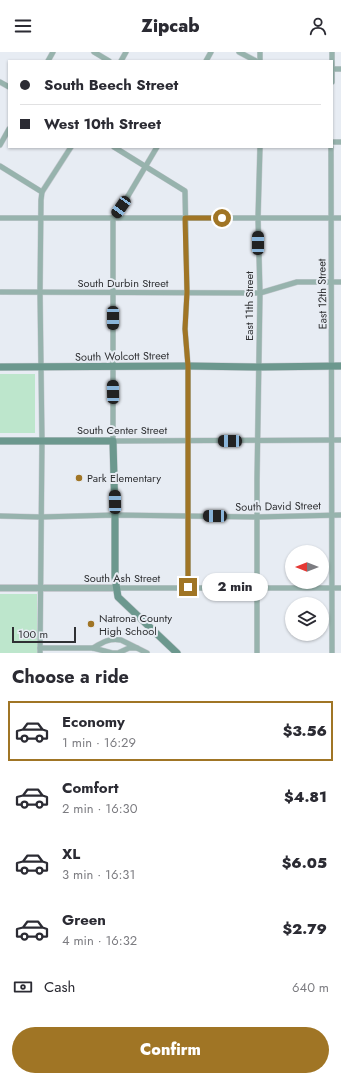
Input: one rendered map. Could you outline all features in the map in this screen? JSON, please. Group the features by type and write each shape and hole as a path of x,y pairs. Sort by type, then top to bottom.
{"main road":[{"name":"South Wolcott Street","path":"0,366 188,366 258,368 341,366"},
{"name":"South Center Street","path":"0,441 113,441"},
{"path":"113,441 116,588 118,596 177,653"}],"street":[{"path":"94,52 107,60"},
{"path":"239,52 254,60"},
{"path":"0,144 8,131"},
{"path":"70,148 42,192 40,218 40,367 42,441 40,517 40,651 93,648 118,653 129,648 137,648"},
{"path":"116,148 185,191 187,292 185,329 188,366 188,587"},
{"path":"113,441 113,218 156,148"},
{"name":"East 11th Street","path":"257,653 258,368 260,293 258,218 260,148"},
{"name":"East 12th Street","path":"331,148 332,653"},
{"path":"0,166 42,192"},
{"path":"0,218 341,218"},
{"name":"South Durbin Street","path":"0,292 260,293 297,282 341,282"},
{"name":"South Center Street","path":"113,441 258,442 341,440"},
{"name":"South David Street","path":"0,516 40,517 187,515 257,517 341,515"},
{"name":"South Ash Street","path":"0,588 341,588"},
{"path":"93,648 105,641 117,640 148,653"}],"green space":[{"path":"0,374 35,374 35,433 0,433"},
{"path":"0,594 37,594 37,653 0,653"}],"place":[{"name":"Park Elementary","path":"79,478"},
{"name":"Natrona County High School","path":"91,624"}],"route":[{"path":"188,587 188,366 185,329 187,255 185,218 222,218"}]}
